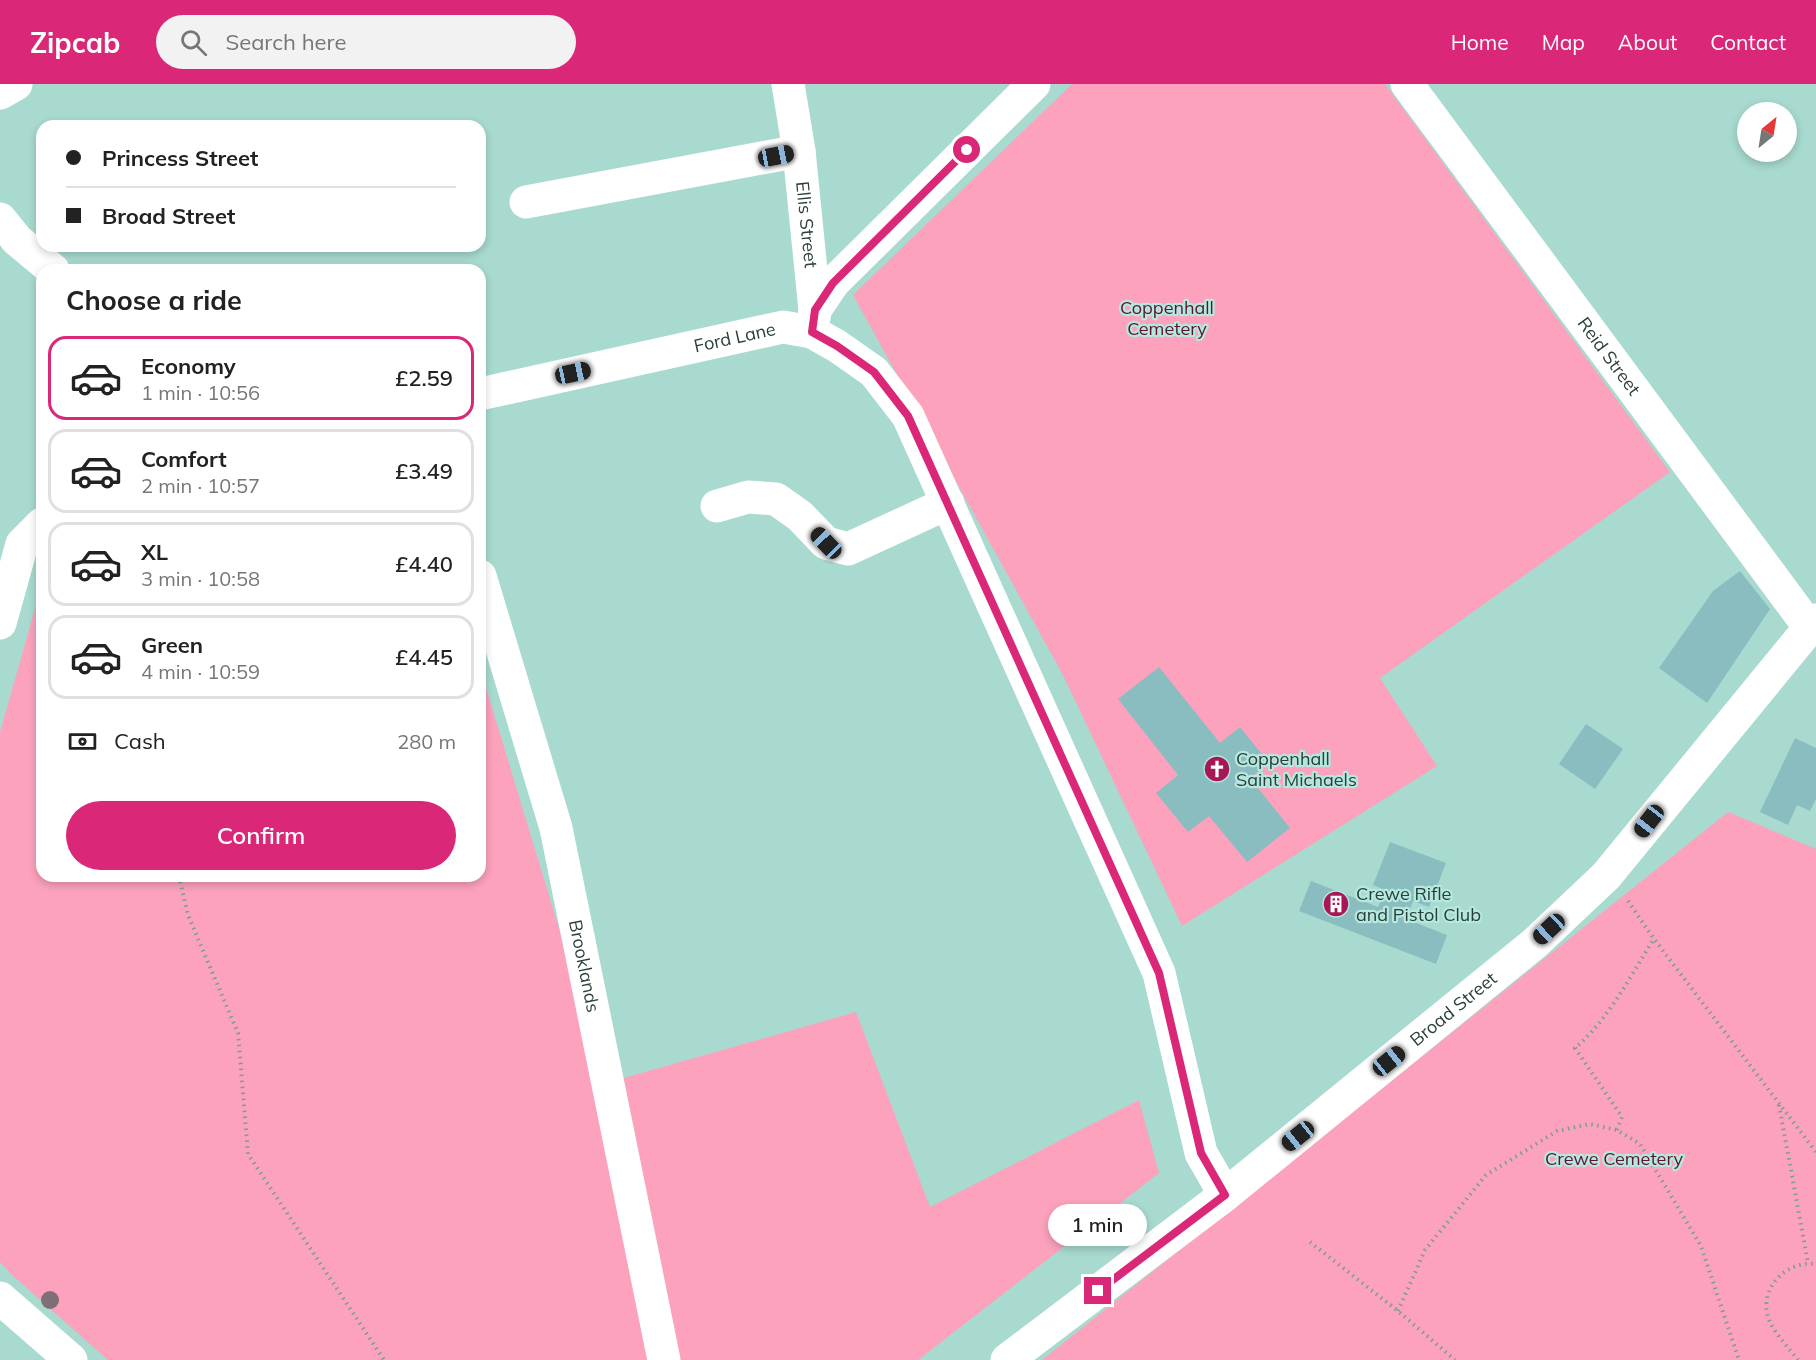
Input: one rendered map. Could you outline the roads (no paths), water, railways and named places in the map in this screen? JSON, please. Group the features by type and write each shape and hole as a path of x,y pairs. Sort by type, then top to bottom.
{"street":[{"path":"0,93 16,84"},
{"name":"Ellis Street","path":"788,84 799,151 813,321"},
{"path":"813,321 833,283 1034,84"},
{"name":"Reid Street","path":"1407,84 1813,624"},
{"path":"526,202 799,151"},
{"path":"0,219 17,240 46,264"},
{"name":"Ford Lane","path":"486,393 813,321 837,346 874,372 908,416 1159,973 1201,1153 1225,1195"},
{"path":"717,506 748,497 776,499 800,516 826,543 848,549 948,503"},
{"path":"0,623 22,544 36,530"},
{"name":"Brooklands","path":"486,596 556,828 664,1360"},
{"name":"Broad Street","path":"1007,1360 1225,1195 1535,943 1606,876 1813,624"},
{"path":"0,1298 71,1360"}],"place":[{"name":"Coppenhall Saint Michaels","path":"1217,769"},
{"name":"Crewe Rifle and Pistol Club","path":"1336,904"}],"park label":[{"name":"Coppenhall Cemetery","path":"1167,318"},
{"name":"Crewe Cemetery","path":"1614,1159"}]}
